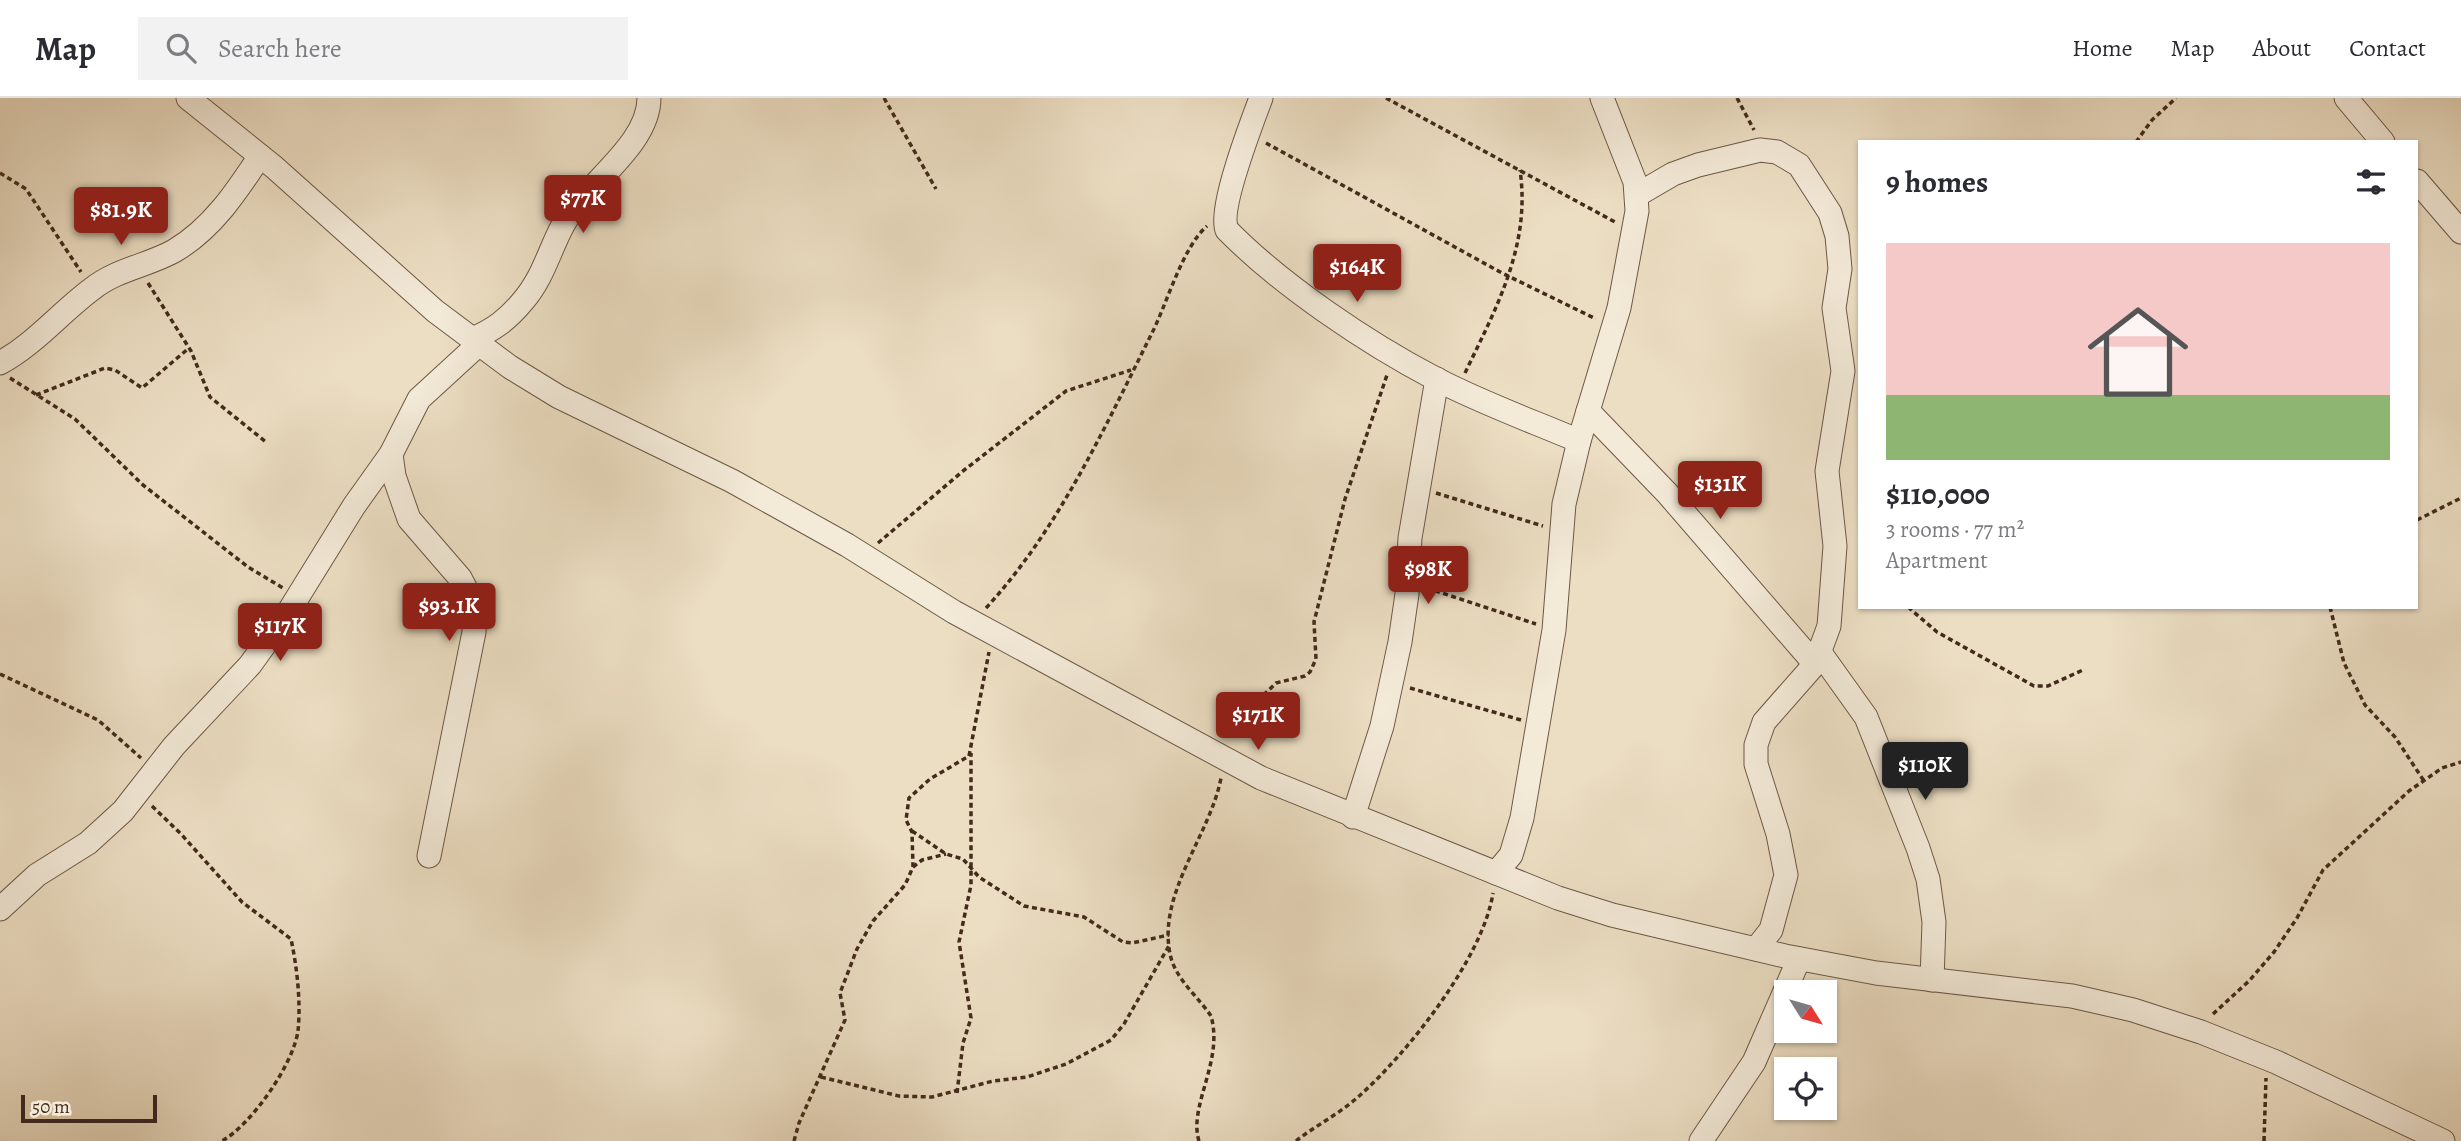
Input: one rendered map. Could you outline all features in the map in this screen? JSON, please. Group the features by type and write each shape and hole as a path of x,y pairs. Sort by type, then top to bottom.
{"street":[{"path":"188,98 260,156 435,311 476,342 559,397 732,481 972,622 1261,778 1496,873 1612,915 1799,959 1932,980 2072,996 2133,1010 2196,1030 2267,1059 2443,1141"},
{"path":"0,909 37,876 108,826 174,746 262,650 302,592 354,506 391,454 419,399 476,342 498,328 538,283 563,225 636,135 646,118 649,98"},
{"path":"1261,98 1248,134 1224,224 1227,230 1255,257 1394,354 1458,389 1579,441"},
{"path":"1496,873 1511,855 1540,725 1554,630 1564,504 1579,441 1628,271 1634,233 1637,195 1627,156 1602,98"},
{"path":"2353,101 2382,140"},
{"path":"1637,195 1673,174 1698,165 1764,150 1777,152 1800,165 1830,213 1837,236 1840,269 1835,308 1843,371 1827,471 1835,546 1829,626 1818,659 1764,722 1756,745 1756,764 1779,834 1786,876 1771,930 1756,949"},
{"path":"4,370 27,344 91,289 132,266 152,261 190,240 231,200 260,156"},
{"path":"2418,182 2461,232"},
{"path":"1353,817 1382,726 1391,682 1408,581 1418,488 1437,379"},
{"path":"1588,411 1818,659 1866,717 1928,879 1934,922 1932,980"},
{"path":"391,454 394,476 409,519 460,578 474,604 474,632 429,856"},
{"path":"1701,1141 1754,1062 1799,959"}],"path":[{"path":"884,98 936,189"},
{"path":"1386,98 1634,233"},
{"path":"1737,98 1764,150"},
{"path":"2137,140 2152,120 2176,98"},
{"path":"1248,134 1510,277 1613,327"},
{"path":"1458,389 1486,334 1510,277 1522,220 1524,198 1520,170"},
{"path":"0,173 26,189 91,289"},
{"path":"972,622 1017,574 1048,526 1085,462 1201,232 1208,225 1224,224"},
{"path":"132,266 153,289 189,348 210,397 266,442"},
{"path":"36,395 94,370 105,369 115,370 142,388 189,348"},
{"path":"1193,742 1221,732 1276,683 1305,676 1310,671 1316,659 1314,622 1345,499 1394,354"},
{"path":"4,370 36,395 54,403 75,419 143,485 248,567 276,585 302,592"},
{"path":"862,555 963,471 1066,391 1132,370"},
{"path":"1418,488 1561,531"},
{"path":"2418,520 2461,498"},
{"path":"1408,581 1554,630"},
{"path":"1910,609 1937,632 2034,686 2048,686 2085,669"},
{"path":"2330,609 2344,663 2365,705 2395,737 2424,780"},
{"path":"957,1093 963,1043 971,1018 959,942 971,885 971,751 992,633"},
{"path":"0,674 98,720 129,746 150,778 147,797 153,807 242,902 291,939 298,997 298,1033 283,1067 260,1107 222,1141"},
{"path":"1391,682 1540,725"},
{"path":"794,1141 799,1123 845,1020 840,993 857,949 873,921 905,885 913,867 911,830 906,813 911,794 930,779 965,760 971,751"},
{"path":"1199,1141 1198,1117 1212,1066 1213,1026 1206,1010 1171,959 1169,935 1171,912 1217,800 1225,759"},
{"path":"2196,1030 2249,981 2274,952 2297,918 2323,870 2424,780 2442,768 2461,762"},
{"path":"911,830 946,854"},
{"path":"913,867 922,860 946,854 956,855 979,877 1024,906 1084,917 1124,942 1132,943 1169,935"},
{"path":"1296,1141 1355,1100 1383,1074 1441,1000 1470,956 1490,915 1496,873"},
{"path":"821,1077 899,1096 932,1097 957,1093 993,1081 1027,1077 1066,1064 1111,1040 1124,1024 1170,944"},
{"path":"2264,1141 2267,1059"}]}
